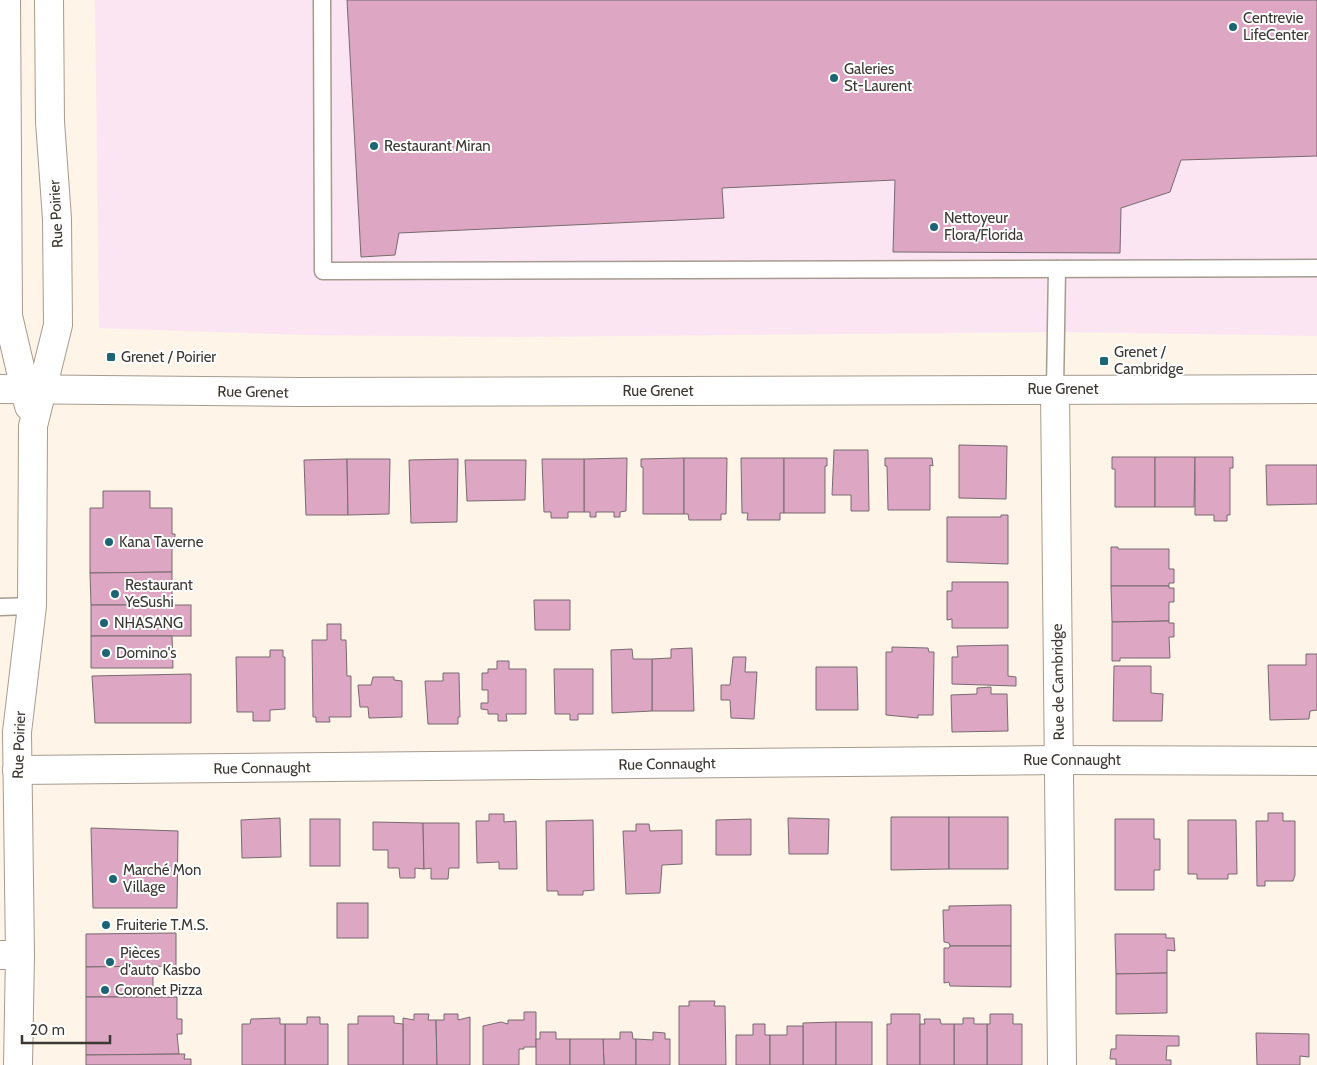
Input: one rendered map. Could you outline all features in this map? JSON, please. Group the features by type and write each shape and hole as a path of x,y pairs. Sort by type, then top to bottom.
{"street":[{"name":"Rue Poirier","path":"6,0 8,316 22,389 33,426 32,606 17,732 10,955 18,1065"},
{"name":"Rue Poirier","path":"22,389 58,325 57,219 50,122 49,0"},
{"name":"Rue Grenet","path":"22,389 310,392 1317,389"},
{"name":"Rue de Cambridge","path":"1055,389 1062,1065"},
{"name":"Rue Connaught","path":"17,770 1059,760 1317,761"}],"lane":[{"path":"322,0 323,271 1317,268"},
{"path":"1055,389 1057,269"},
{"path":"0,607 32,606"}],"shaded area":[{"path":"95,0 1317,0 1317,336 1060,332 520,337 301,335 99,328"}],"building":[{"name":"Galeries St-Laurent","path":"347,0 1317,0 1317,156 1181,160 1170,192 1121,208 1120,253 893,252 895,180 722,188 724,218 399,233 395,255 361,257"},
{"path":"959,445 1007,446 1006,499 959,498"},
{"path":"834,450 868,450 869,511 851,511 851,495 832,495"},
{"path":"1112,457 1155,457 1155,507 1115,507 1115,469 1112,469"},
{"path":"1155,457 1195,457 1194,507 1155,507"},
{"path":"1195,457 1233,457 1233,468 1230,468 1230,515 1227,515 1227,521 1214,521 1214,515 1195,515"},
{"path":"627,458 626,511 620,512 620,517 614,517 614,512 596,512 596,517 590,517 590,512 584,512 584,459"},
{"path":"684,458 684,514 643,514 643,467 641,467 641,459"},
{"path":"684,458 727,458 726,514 721,514 721,520 689,520 688,514 684,514"},
{"path":"741,458 784,458 784,513 780,513 780,520 747,520 748,513 742,513"},
{"path":"784,458 827,458 827,466 825,466 825,513 784,513"},
{"path":"885,458 932,458 933,466 930,465 930,510 888,510 887,466 885,466"},
{"path":"347,459 348,515 306,515 304,460"},
{"path":"347,459 390,459 389,514 348,515"},
{"path":"458,459 457,522 411,523 409,460"},
{"path":"542,459 584,459 584,512 568,512 568,518 551,518 551,512 544,512"},
{"path":"465,460 526,460 525,500 467,501"},
{"path":"1266,465 1317,465 1317,504 1267,505"},
{"path":"103,491 150,491 150,508 172,508 172,534 175,534 175,547 172,547 172,572 90,573 90,508 103,508"},
{"path":"1001,515 1008,515 1008,564 947,562 947,517 1001,517"},
{"path":"1111,547 1118,547 1118,549 1169,549 1169,569 1174,569 1174,583 1169,583 1169,586 1111,586"},
{"path":"172,572 172,605 91,605 90,573"},
{"path":"952,582 1008,582 1008,628 952,628 952,619 947,620 947,591 952,591"},
{"path":"1111,586 1169,586 1169,588 1174,588 1174,602 1169,602 1169,621 1112,622"},
{"path":"534,600 570,600 570,630 535,630"},
{"path":"91,605 191,605 191,636 91,636"},
{"path":"1169,621 1169,623 1174,623 1174,637 1169,637 1170,658 1120,658 1120,661 1112,661 1112,622"},
{"path":"327,624 341,624 341,640 346,640 347,676 351,676 351,717 329,717 330,722 316,722 316,717 313,717 312,640 327,640"},
{"path":"91,636 172,636 173,668 91,668"},
{"path":"1008,645 1008,676 1016,677 1016,686 952,684 952,657 958,657 957,646"},
{"path":"892,647 928,648 929,652 934,652 933,715 918,715 918,718 886,715 886,652 892,652"},
{"path":"692,648 694,711 652,711 652,659 671,658 671,649"},
{"path":"632,649 633,659 652,659 652,711 612,713 611,650"},
{"path":"270,650 283,650 283,657 285,657 285,709 270,710 270,721 253,721 253,712 237,712 236,657 270,657"},
{"path":"1306,654 1317,654 1317,710 1310,711 1309,719 1270,720 1268,665 1306,665"},
{"path":"733,657 746,657 745,672 757,672 754,719 731,718 730,700 721,700 721,685 730,685"},
{"path":"497,661 509,661 509,669 526,669 526,714 506,714 507,721 498,721 498,714 488,714 488,710 481,709 481,703 488,703 488,690 482,690 482,673 488,673 488,669 497,669"},
{"path":"1114,666 1151,666 1151,693 1163,694 1162,721 1113,721"},
{"path":"816,667 857,667 858,710 816,710"},
{"path":"554,669 593,669 593,714 578,714 578,720 570,720 570,714 555,714"},
{"path":"443,673 459,673 460,717 458,717 458,724 428,724 425,681 443,681"},
{"path":"191,674 191,723 95,723 92,676"},
{"path":"373,677 394,677 394,680 402,681 402,717 369,718 368,707 360,707 358,685 371,685"},
{"path":"991,687 991,694 1007,694 1008,731 952,732 951,695 977,694 977,688"},
{"path":"1268,813 1283,813 1283,821 1295,821 1295,875 1293,881 1265,881 1265,886 1257,886 1256,821 1268,821"},
{"path":"489,814 504,814 504,822 516,821 517,869 499,869 499,862 477,863 476,821 489,821"},
{"path":"891,817 949,817 949,869 891,870"},
{"path":"949,817 1008,817 1008,869 949,869"},
{"path":"280,818 281,857 242,858 241,820"},
{"path":"788,818 829,819 828,854 789,854"},
{"path":"310,819 340,819 340,866 310,866"},
{"path":"751,819 751,855 716,855 716,820"},
{"path":"1115,819 1154,819 1154,839 1160,839 1160,870 1154,870 1154,890 1115,890"},
{"path":"593,820 594,890 583,891 583,895 558,895 558,891 547,891 546,821"},
{"path":"1188,820 1236,820 1237,874 1228,874 1228,879 1197,879 1197,874 1188,874"},
{"path":"373,822 423,823 424,869 415,868 415,878 400,878 399,868 388,868 388,850 373,850"},
{"path":"423,823 459,823 459,868 449,868 448,879 431,879 431,868 424,869"},
{"path":"636,824 649,824 650,831 682,830 682,864 662,865 660,893 626,894 623,831 636,831"},
{"path":"91,828 178,831 177,908 93,908"},
{"path":"337,903 368,903 368,938 337,938"},
{"path":"1011,905 1011,946 950,946 949,943 944,942 943,910 949,910 949,906"},
{"path":"176,933 176,966 86,967 86,934"},
{"path":"1115,934 1166,934 1166,938 1174,938 1175,951 1167,950 1167,973 1116,974"},
{"path":"950,946 1011,946 1011,987 950,986 949,982 944,983 944,948 949,948"},
{"path":"153,966 153,997 86,997 86,967"},
{"path":"1167,973 1167,1013 1116,1014 1116,974"},
{"path":"86,997 177,997 177,1019 182,1019 182,1034 177,1034 179,1054 86,1055"},
{"path":"689,1001 715,1001 714,1006 725,1006 726,1065 679,1065 679,1006 689,1006"},
{"path":"524,1012 536,1012 536,1047 519,1049 519,1065 483,1065 483,1026 501,1022 508,1024 508,1020 524,1020"},
{"path":"414,1014 429,1014 428,1020 436,1020 437,1065 403,1065 403,1018 414,1020"},
{"path":"444,1014 458,1014 458,1020 470,1017 470,1065 437,1065 436,1020 444,1020"},
{"path":"891,1014 920,1014 920,1065 887,1065 887,1024 891,1024"},
{"path":"990,1014 1013,1014 1013,1024 1022,1024 1022,1065 987,1065 987,1024 990,1024"},
{"path":"358,1016 394,1016 394,1023 403,1024 403,1065 348,1065 348,1024 358,1024"},
{"path":"307,1017 320,1017 320,1024 328,1024 328,1065 285,1065 285,1024 307,1024"},
{"path":"280,1018 280,1024 285,1024 285,1065 242,1065 242,1024 250,1024 251,1019"},
{"path":"963,1018 974,1018 974,1024 987,1024 987,1065 954,1065 954,1024 963,1024"},
{"path":"924,1019 940,1019 941,1024 954,1024 954,1065 920,1065 920,1024 925,1024"},
{"path":"836,1022 836,1065 803,1065 803,1023"},
{"path":"836,1022 872,1022 872,1065 836,1065"},
{"path":"753,1024 765,1024 765,1035 770,1035 770,1065 736,1065 736,1035 753,1035"},
{"path":"787,1026 803,1026 803,1065 770,1065 770,1035 787,1035"},
{"path":"540,1032 556,1032 556,1039 570,1039 570,1065 536,1065 536,1039 540,1039"},
{"path":"620,1032 632,1032 633,1039 636,1039 636,1065 604,1065 603,1039 620,1039"},
{"path":"653,1032 665,1033 665,1039 670,1039 670,1065 636,1065 636,1039 653,1040"},
{"path":"1256,1033 1309,1034 1309,1057 1300,1056 1300,1065 1257,1065"},
{"path":"1116,1035 1179,1036 1179,1046 1167,1046 1166,1060 1171,1060 1171,1065 1116,1065 1116,1059 1110,1059 1111,1049 1116,1049"},
{"path":"570,1039 603,1039 604,1065 570,1065"},
{"path":"185,1054 184,1059 191,1059 191,1065 86,1065 86,1055"}],"place":[{"name":"Centrevie LifeCenter","path":"1233,27"},
{"name":"Galeries St-Laurent","path":"834,78"},
{"name":"Restaurant Miran","path":"374,146"},
{"name":"Nettoyeur Flora/Florida","path":"934,227"},
{"name":"Grenet / Poirier","path":"111,357"},
{"name":"Grenet / Cambridge","path":"1104,361"},
{"name":"Kana Taverne","path":"109,542"},
{"name":"Restaurant YeSushi","path":"115,594"},
{"name":"NHASANG","path":"104,623"},
{"name":"Domino's","path":"106,653"},
{"name":"Marché Mon Village","path":"113,879"},
{"name":"Fruiterie T.M.S.","path":"106,925"},
{"name":"Pièces d'auto Kasbo","path":"110,962"},
{"name":"Coronet Pizza","path":"105,990"}]}
